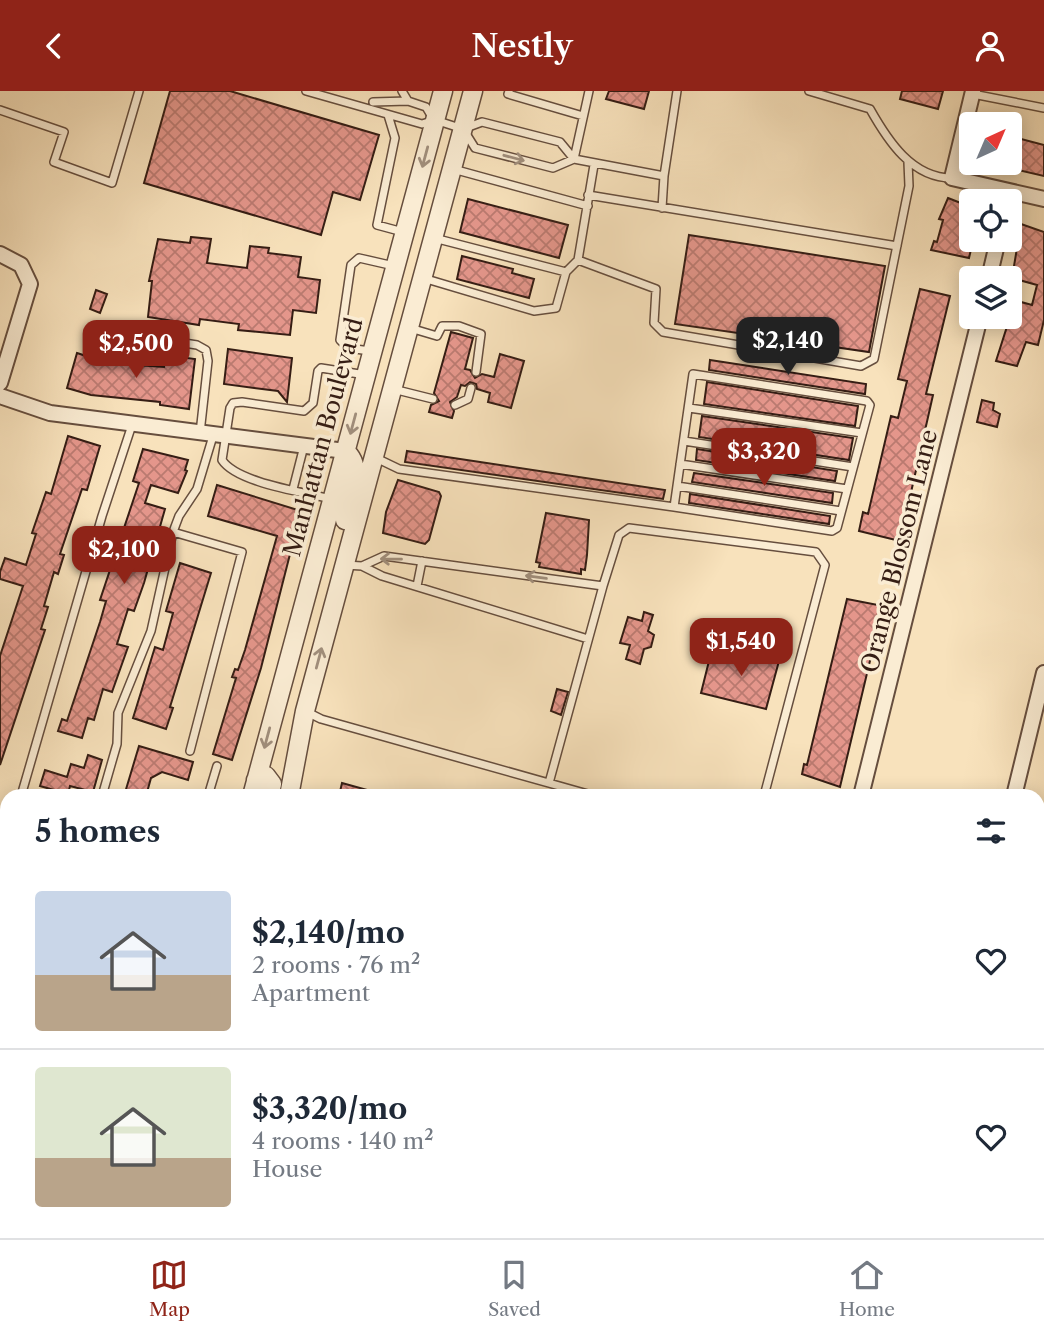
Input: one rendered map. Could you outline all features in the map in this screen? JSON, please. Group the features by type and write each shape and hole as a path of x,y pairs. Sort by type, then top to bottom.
{"street":[{"name":"Manhattan Boulevard","path":"254,788 443,91"},
{"path":"290,789 305,711 351,562 374,457 473,91"},
{"path":"973,92 952,178 987,189"},
{"path":"1022,197 1044,199"},
{"path":"0,254 21,265 29,275 30,284 0,383"},
{"path":"393,273 394,304 377,370 382,380 393,389"},
{"name":"Orange Blossom Lane","path":"863,789 977,329"},
{"path":"0,396 50,413 345,451 353,458 356,471 340,542 351,562"},
{"path":"302,610 306,621 290,701 292,706 305,711"},
{"path":"1016,789 1044,673"},
{"path":"254,788 262,776 270,779 271,789"}],"lane":[{"path":"0,110 64,132 54,162 112,183 139,91"},
{"path":"306,91 372,107 388,115 422,124 435,120 463,128 482,122 560,142 574,159 594,165 664,176"},
{"path":"372,107 373,91"},
{"path":"402,91 408,101"},
{"path":"509,91 508,94 583,116"},
{"path":"574,159 589,91"},
{"path":"662,208 677,91"},
{"path":"809,91 870,109 882,131 908,162 933,178 952,178"},
{"path":"973,92 1044,108"},
{"path":"372,107 408,101 426,107 435,120"},
{"path":"388,115 395,138 377,225 404,232"},
{"path":"463,128 475,148 553,168 574,159"},
{"path":"578,260 656,289 654,323 663,332 862,366 874,359 909,185 908,162"},
{"path":"423,278 534,311 556,308 566,272 578,260 594,165"},
{"path":"453,169 588,206"},
{"path":"588,195 897,246"},
{"path":"434,238 566,272"},
{"path":"372,351 348,348 340,340 351,265 359,258 393,273"},
{"path":"409,328 437,336 442,326 459,326 481,334 475,372"},
{"path":"106,331 197,345 206,351 213,436 228,469 332,499"},
{"path":"104,789 117,744 118,713 151,631 173,531 179,516 197,489 213,436 233,403 304,411 313,403 318,371 321,368 366,375"},
{"path":"374,457 399,469 832,531 837,528 870,405 867,401 693,374 674,507"},
{"path":"455,405 468,399 471,388"},
{"path":"393,389 433,399"},
{"path":"689,408 862,433"},
{"path":"23,789 102,516 132,425"},
{"path":"684,441 853,467"},
{"path":"293,489 304,446"},
{"path":"681,464 847,489"},
{"path":"677,486 841,511"},
{"path":"549,783 619,535 629,528 816,552 825,565 766,789"},
{"path":"173,531 242,552 190,751"},
{"path":"351,562 384,556 603,586"},
{"path":"417,586 422,561"},
{"path":"351,562 417,586 588,639"},
{"path":"305,711 321,719 570,789"},
{"path":"210,789 217,766"}],"building":[{"path":"170,91 230,91 379,135 360,200 333,192 321,235 144,183"},
{"path":"609,91 649,91 644,109 606,99"},
{"path":"902,91 943,91 938,109 900,99"},
{"path":"1022,139 1044,145 1044,176 1022,171"},
{"path":"948,198 959,202 959,252 970,252 969,258 931,250 934,241 937,242 943,220 939,219"},
{"path":"468,199 568,225 559,258 460,232"},
{"path":"1022,224 1044,232 1044,320 1038,345 1026,342 1017,366 996,361 1006,329 1022,329 1022,302 1032,305 1037,285 1022,281 1022,266 1014,266 1016,252 1022,252"},
{"path":"689,235 885,266 869,352 675,324"},
{"path":"191,237 211,239 207,263 247,268 250,246 269,248 268,253 301,257 298,277 320,280 316,313 293,310 290,335 238,330 239,324 200,319 199,325 148,317 152,281 149,281 158,239 190,243"},
{"path":"462,256 513,269 512,273 534,279 529,298 457,279"},
{"path":"920,289 950,296 926,394 933,395 900,541 859,531 863,512 868,514 891,416 898,418 907,381 898,379"},
{"path":"96,290 107,294 100,313 90,309"},
{"path":"451,332 473,338 465,369 470,370 475,378 482,374 494,377 500,354 524,361 511,408 488,402 490,393 477,389 476,384 470,382 465,386 461,385 457,397 450,402 454,411 452,418 429,412 431,405 439,401 434,393"},
{"path":"228,349 292,358 287,402 278,391 224,384"},
{"path":"77,353 108,363 164,367 166,355 195,359 189,409 160,405 160,402 91,395 67,388"},
{"path":"710,360 866,384 865,394 709,370"},
{"path":"707,382 858,406 855,426 704,404"},
{"path":"982,400 994,403 993,410 1000,414 997,427 977,422"},
{"path":"702,416 853,438 849,460 699,437"},
{"path":"68,436 100,446 87,490 82,489 60,554 64,555 58,574 54,572 44,606 48,607 41,629 45,630 0,765 0,656 23,586 0,579 0,572 5,558 26,565 36,534 32,533 46,492 51,494"},
{"path":"143,449 188,460 187,471 178,493 151,485 145,503 165,509 144,583 134,611 128,609 117,644 128,647 112,692 103,689 94,720 88,718 82,738 58,731 62,719 67,721 100,622 106,601 100,600 139,483 133,481"},
{"path":"697,449 837,471 835,481 696,460"},
{"path":"407,451 665,490 663,499 405,462"},
{"path":"694,473 833,493 832,503 692,482"},
{"path":"398,480 439,492 441,496 429,540 425,544 383,533 386,512"},
{"path":"217,485 301,511 261,668 232,760 213,754 236,678 232,677 235,669 238,670 245,650 277,536 208,516"},
{"path":"690,494 830,516 829,524 689,503"},
{"path":"546,513 589,520 585,570 581,569 581,574 539,567 540,563 536,562"},
{"path":"180,563 211,573 170,707 173,708 166,729 133,718 155,647 163,650 173,613 166,611"},
{"path":"847,599 883,606 840,787 802,774 804,764 807,765"},
{"path":"644,612 653,615 648,631 654,635 651,647 644,649 640,664 626,659 630,645 620,643 628,617 642,621"},
{"path":"737,649 779,661 766,709 701,693 711,653 734,659"},
{"path":"557,689 568,692 561,715 551,711"},
{"path":"139,746 193,762 188,780 162,772 151,778 148,789 126,789"},
{"path":"88,755 102,760 94,789 70,786 69,789 50,789 40,786 45,770 67,777 71,764 84,768"},
{"path":"342,783 364,789 341,789"}]}
